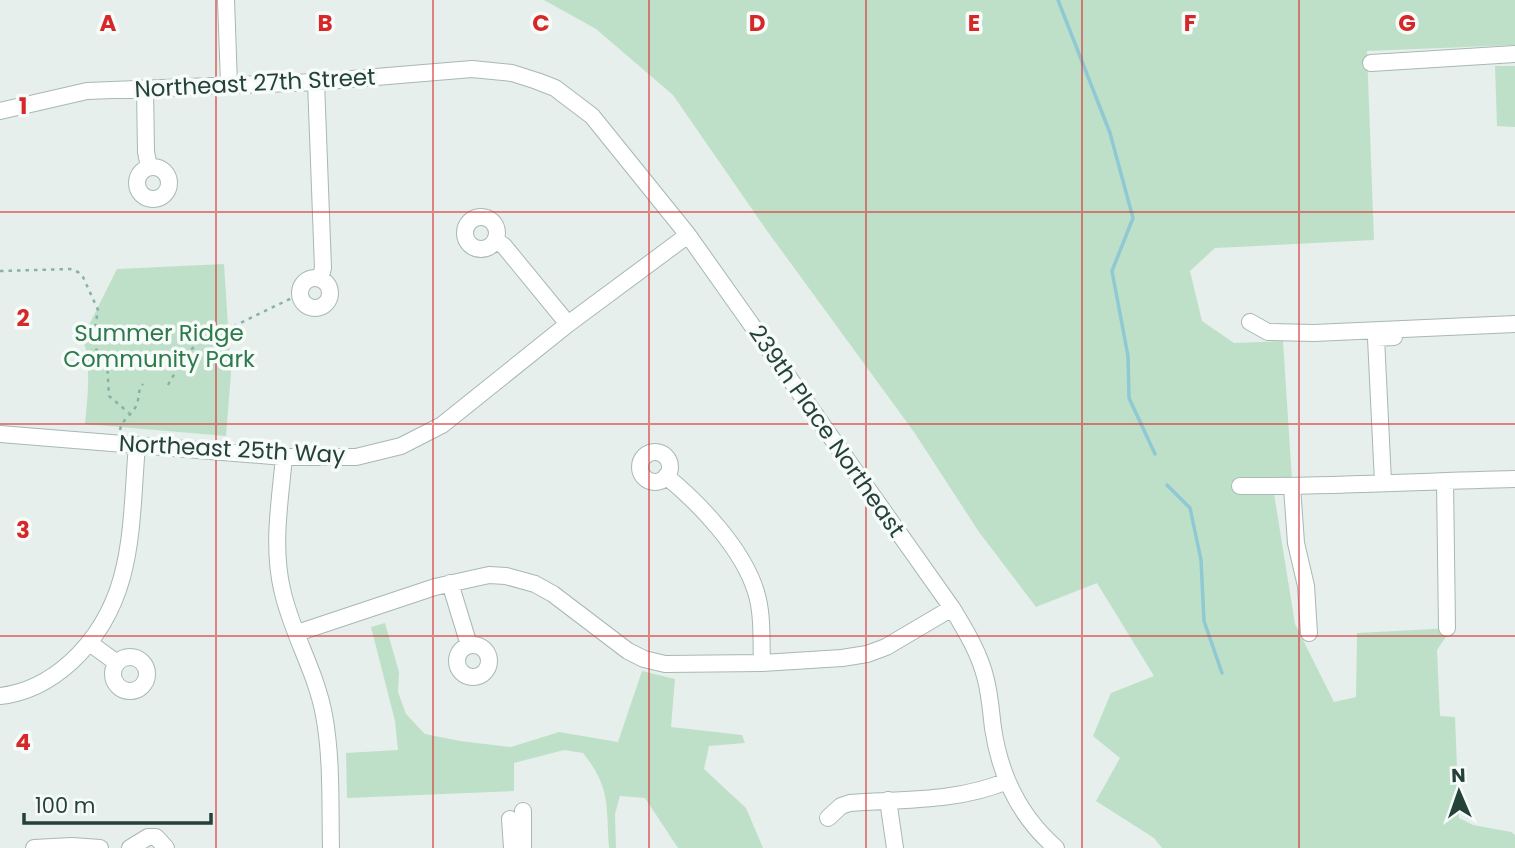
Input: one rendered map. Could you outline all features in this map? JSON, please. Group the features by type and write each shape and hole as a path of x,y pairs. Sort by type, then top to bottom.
{"street":[{"path":"226,0 229,84"},
{"path":"1371,63 1515,54"},
{"name":"Northeast 27th Street","path":"0,111 87,91 316,82 472,69 512,73"},
{"name":"239th Place Northeast","path":"512,73 555,88 592,116 688,235 952,608 978,655 986,678 995,736 1013,795 1034,826 1056,848"},
{"path":"316,82 323,268 320,279"},
{"path":"145,88 146,152 149,167"},
{"name":"Northeast 25th Way","path":"0,434 284,457 356,457 401,446 442,425 568,324 688,235"},
{"path":"495,240 504,246 568,324"},
{"path":"320,279 329,289 326,303 318,307 308,306 300,294 306,281 320,279"},
{"path":"1250,321 1268,332 1314,333 1515,324"},
{"path":"1383,482 1376,338 1402,336 1402,328"},
{"path":"0,696 38,686 60,672 91,644 108,615 125,570 136,445"},
{"path":"284,457 277,531 277,563 282,592 318,690 328,737 331,848"},
{"path":"666,477 708,515 748,574 759,608 762,663"},
{"path":"1240,486 1292,487 1515,479"},
{"path":"1445,481 1447,628"},
{"path":"1292,487 1296,543 1306,586 1309,633"},
{"path":"297,632 450,583 489,575 506,576 535,584 553,594 628,651 644,659 665,664 842,659 886,647 952,608"},
{"path":"450,583 468,645"},
{"path":"91,644 117,663"},
{"path":"828,818 841,806 850,803 961,795 984,791 1007,781"},
{"path":"888,800 895,848"},
{"path":"512,848 516,815 523,848"},
{"path":"131,848 148,837 156,837 166,848"},
{"path":"34,848 100,848"}],"path":[{"path":"0,271 70,269 83,277 98,310 93,340 96,349 107,362 109,396 129,413"},
{"path":"168,385 183,359 208,331 232,327 300,294"},
{"path":"117,443 121,423 136,406 139,389 143,384"}],"green space":[{"path":"544,0 1515,0 1515,45 1367,51 1374,240 1215,248 1190,271 1202,321 1234,343 1283,341 1292,480 1272,481 1295,624 1334,702 1356,697 1357,633 1452,628 1437,650 1440,716 1455,717 1459,818 1473,825 1511,832 1515,835 1515,848 1162,848 1154,838 1096,801 1120,758 1093,736 1111,693 1154,676 1097,583 1036,607 979,532 914,432 765,228 673,95 596,29"},
{"path":"1495,66 1515,66 1515,127 1497,126"},
{"name":"Summer Ridge Community Park","path":"224,264 231,373 226,436 85,424 88,370 83,337 117,269"},
{"path":"385,623 399,672 398,692 406,714 425,734 460,741 511,747 559,732 618,742 642,671 675,679 671,727 742,735 745,743 709,746 704,769 746,808 763,848 678,848 645,798 620,796 615,814 616,848 609,848 603,787 583,753 564,750 514,763 514,791 347,798 346,753 398,750 395,721 371,627"}],"waterway":[{"path":"1058,0 1110,133 1133,218 1112,271 1128,356 1129,398 1155,454"},
{"path":"1167,485 1190,508 1201,560 1204,621 1222,673"}]}
